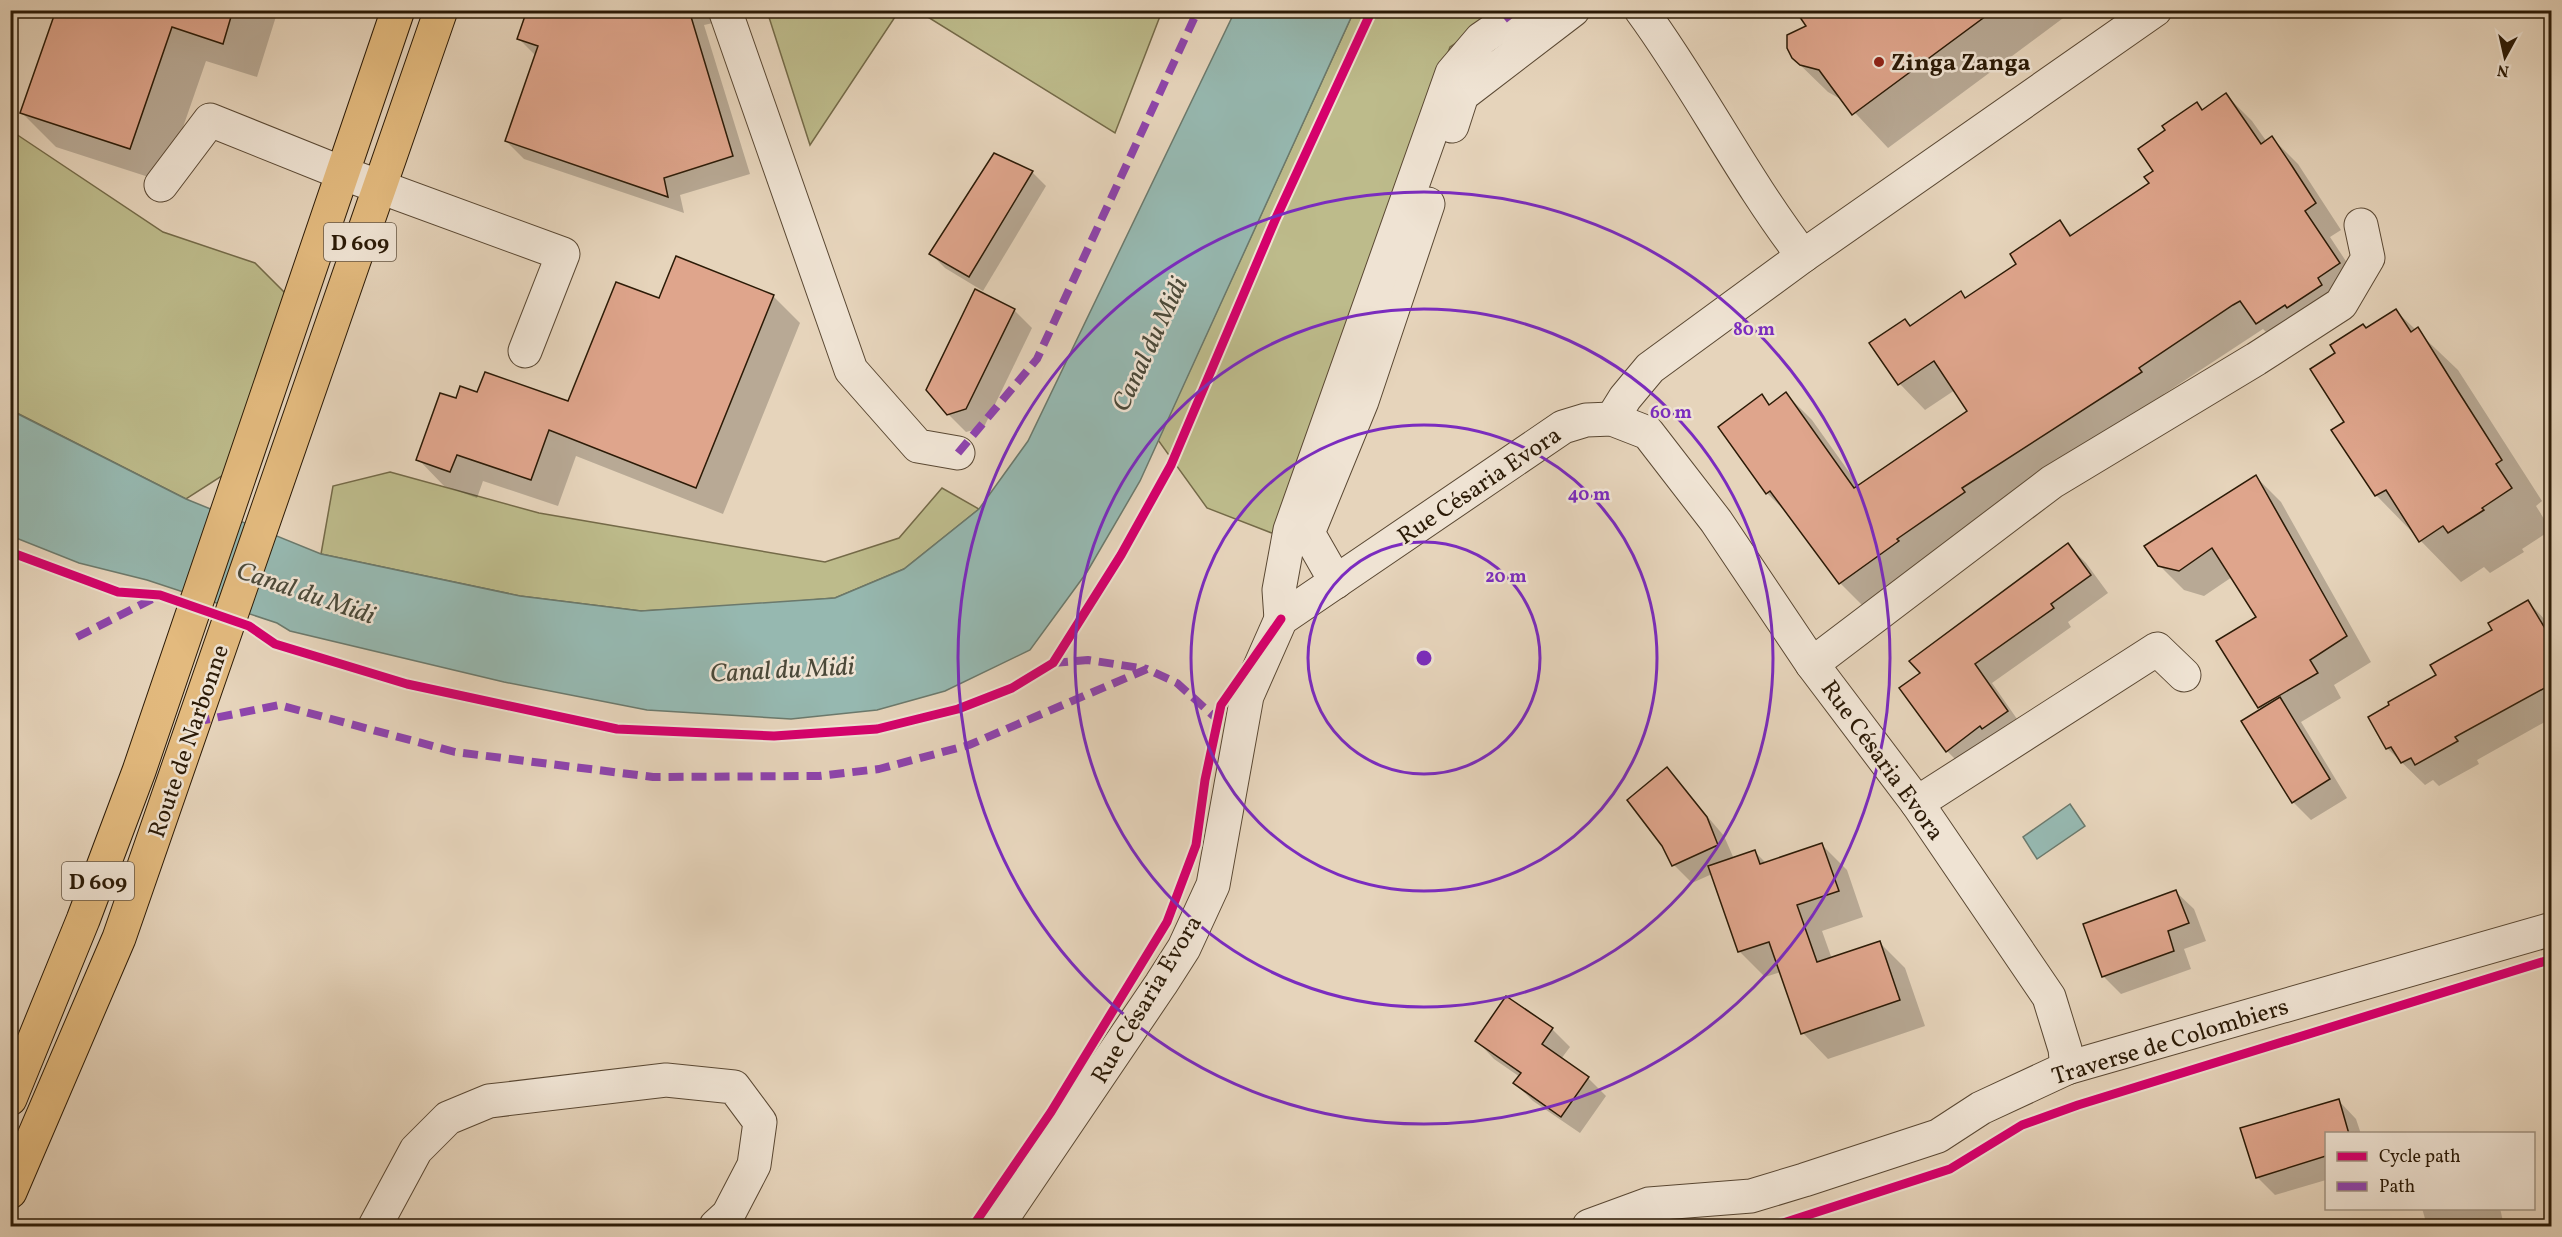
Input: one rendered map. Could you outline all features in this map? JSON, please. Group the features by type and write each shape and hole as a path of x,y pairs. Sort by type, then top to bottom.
{"main road":[{"name":"Route de Narbonne","path":"10,1099 83,920 139,771 398,10"},
{"name":"Route de Narbonne","path":"10,1192 99,989 155,840 279,473 441,10"}],"street":[{"path":"725,10 851,370 918,446 958,453"},
{"path":"1281,619 1279,590 1290,530 1452,73 1481,39 1523,10"},
{"path":"1336,582 1308,533 1362,401 1419,234 1462,95 1573,10"},
{"path":"1641,10 1673,54 1773,217 1803,256"},
{"path":"1612,418 1650,368 1803,256 2156,10"},
{"path":"160,184 210,120 342,173 563,254 525,351"},
{"path":"1812,664 2052,482 2256,359 2341,304 2368,258 2361,225"},
{"name":"Rue Césaria Evora","path":"997,1227 1054,1146 1184,948 1213,885 1247,696 1281,619 1563,427 1586,420 1612,418 1648,434 1716,521 1812,664 1917,803 2049,997 2065,1049 2067,1068"},
{"path":"1917,803 2157,649 2184,675"},
{"name":"Traverse de Colombiers","path":"1590,1226 1649,1204 1751,1196 1938,1136 1981,1108 2067,1068 2552,929"},
{"path":"375,1227 416,1150 448,1118 489,1101 666,1080 734,1087 760,1122 754,1165 728,1215 716,1227"}],"shaded area":[{"path":"767,11 899,11 810,145"},
{"path":"918,11 1162,11 1115,133"},
{"path":"1354,11 1505,11 1450,47 1277,535 1207,508 1158,440"},
{"path":"10,130 163,232 255,263 297,305 242,463 186,499 11,410"},
{"path":"390,472 539,513 825,562 899,538 942,488 979,509 904,569 835,598 641,611 520,596 321,554 333,486"}],"water":[{"name":"Canal du Midi","path":"1235,11 1354,11 1140,481 1087,572 1030,650 945,691 877,710 791,719 647,710 504,682 290,631 277,623 147,580 79,563 11,536 10,410 186,499 321,554 520,596 641,611 835,598 904,569 979,509 1028,441"},
{"path":"2070,804 2085,826 2037,859 2023,837"}],"building":[{"path":"56,10 233,10 223,44 172,27 130,149 20,113"},
{"path":"527,10 689,10 733,156 664,178 668,197 505,141 538,46 517,39"},
{"name":"Zinga Zanga","path":"1795,10 1994,10 1852,115 1819,70 1800,65 1792,58 1787,48 1787,35 1806,26"},
{"path":"2226,93 2261,144 2272,136 2316,203 2305,211 2340,263 2318,278 2322,285 2287,308 2285,305 2256,324 2240,301 2233,305 2139,368 2142,372 1962,488 1965,492 1897,539 1899,541 1839,584 1770,491 1766,494 1718,427 1762,394 1769,405 1786,392 1854,488 1967,411 1934,361 1898,385 1869,343 1905,319 1910,326 1961,291 1965,298 2016,264 2010,254 2060,220 2070,236 2149,183 2144,177 2153,171 2138,149 2165,130 2162,126 2197,102 2202,110"},
{"path":"994,153 1033,171 969,277 929,254"},
{"path":"676,256 774,295 696,488 549,430 531,480 457,455 450,472 416,460 440,393 456,398 460,386 477,392 485,372 568,401 616,282 659,298"},
{"path":"975,289 1015,309 966,409 947,415 926,390"},
{"path":"2396,309 2411,332 2418,327 2502,460 2496,464 2512,488 2482,508 2484,510 2448,533 2443,526 2419,542 2386,490 2375,496 2331,430 2344,422 2310,369 2335,353 2330,345 2363,324 2366,328"},
{"path":"2256,475 2347,636 2310,660 2318,673 2258,708 2216,641 2256,617 2212,548 2179,571 2158,566 2144,546"},
{"path":"2068,543 2091,575 2051,604 2054,608 1975,664 2008,711 1982,729 1980,726 1946,752 1899,688 1920,673 1909,661"},
{"path":"2528,600 2552,640 2552,684 2455,737 2458,741 2415,765 2411,758 2401,763 2391,747 2386,749 2368,717 2389,705 2388,702 2436,675 2430,665 2492,630 2488,623"},
{"path":"2280,697 2330,779 2292,803 2241,721"},
{"path":"1667,767 1707,817 1718,845 1672,866 1662,846 1627,800"},
{"path":"1822,843 1839,891 1797,905 1817,962 1880,941 1900,1000 1801,1034 1769,942 1738,952 1708,866 1755,850 1760,864"},
{"path":"2176,890 2189,923 2168,931 2174,951 2102,977 2083,924"},
{"path":"1506,996 1553,1028 1542,1044 1589,1077 1561,1117 1513,1083 1521,1073 1475,1041"},
{"path":"2339,1099 2348,1132 2325,1132 2325,1156 2256,1178 2240,1128"}],"marked path":[{"path":"958,453 1037,359 1198,10"},
{"path":"1502,10 1510,20"},
{"path":"77,637 158,596"},
{"path":"1053,663 1088,660 1147,669"},
{"path":"195,722 279,705 455,752 653,777 819,776 879,769 969,745 1147,669 1177,683 1218,720"}],"cycle path":[{"path":"10,552 118,592 160,595 249,626 275,644 407,684 617,729 774,736 877,729 958,709 1012,688 1053,663 1121,555 1171,465 1276,218 1372,10"},
{"path":"973,1226 1051,1112 1167,922 1196,845 1205,780 1221,705 1281,619"},
{"path":"1762,1226 1780,1224 1950,1169 2022,1125 2078,1105 2552,959"}],"place":[{"name":"Zinga Zanga","path":"1879,62"}]}
